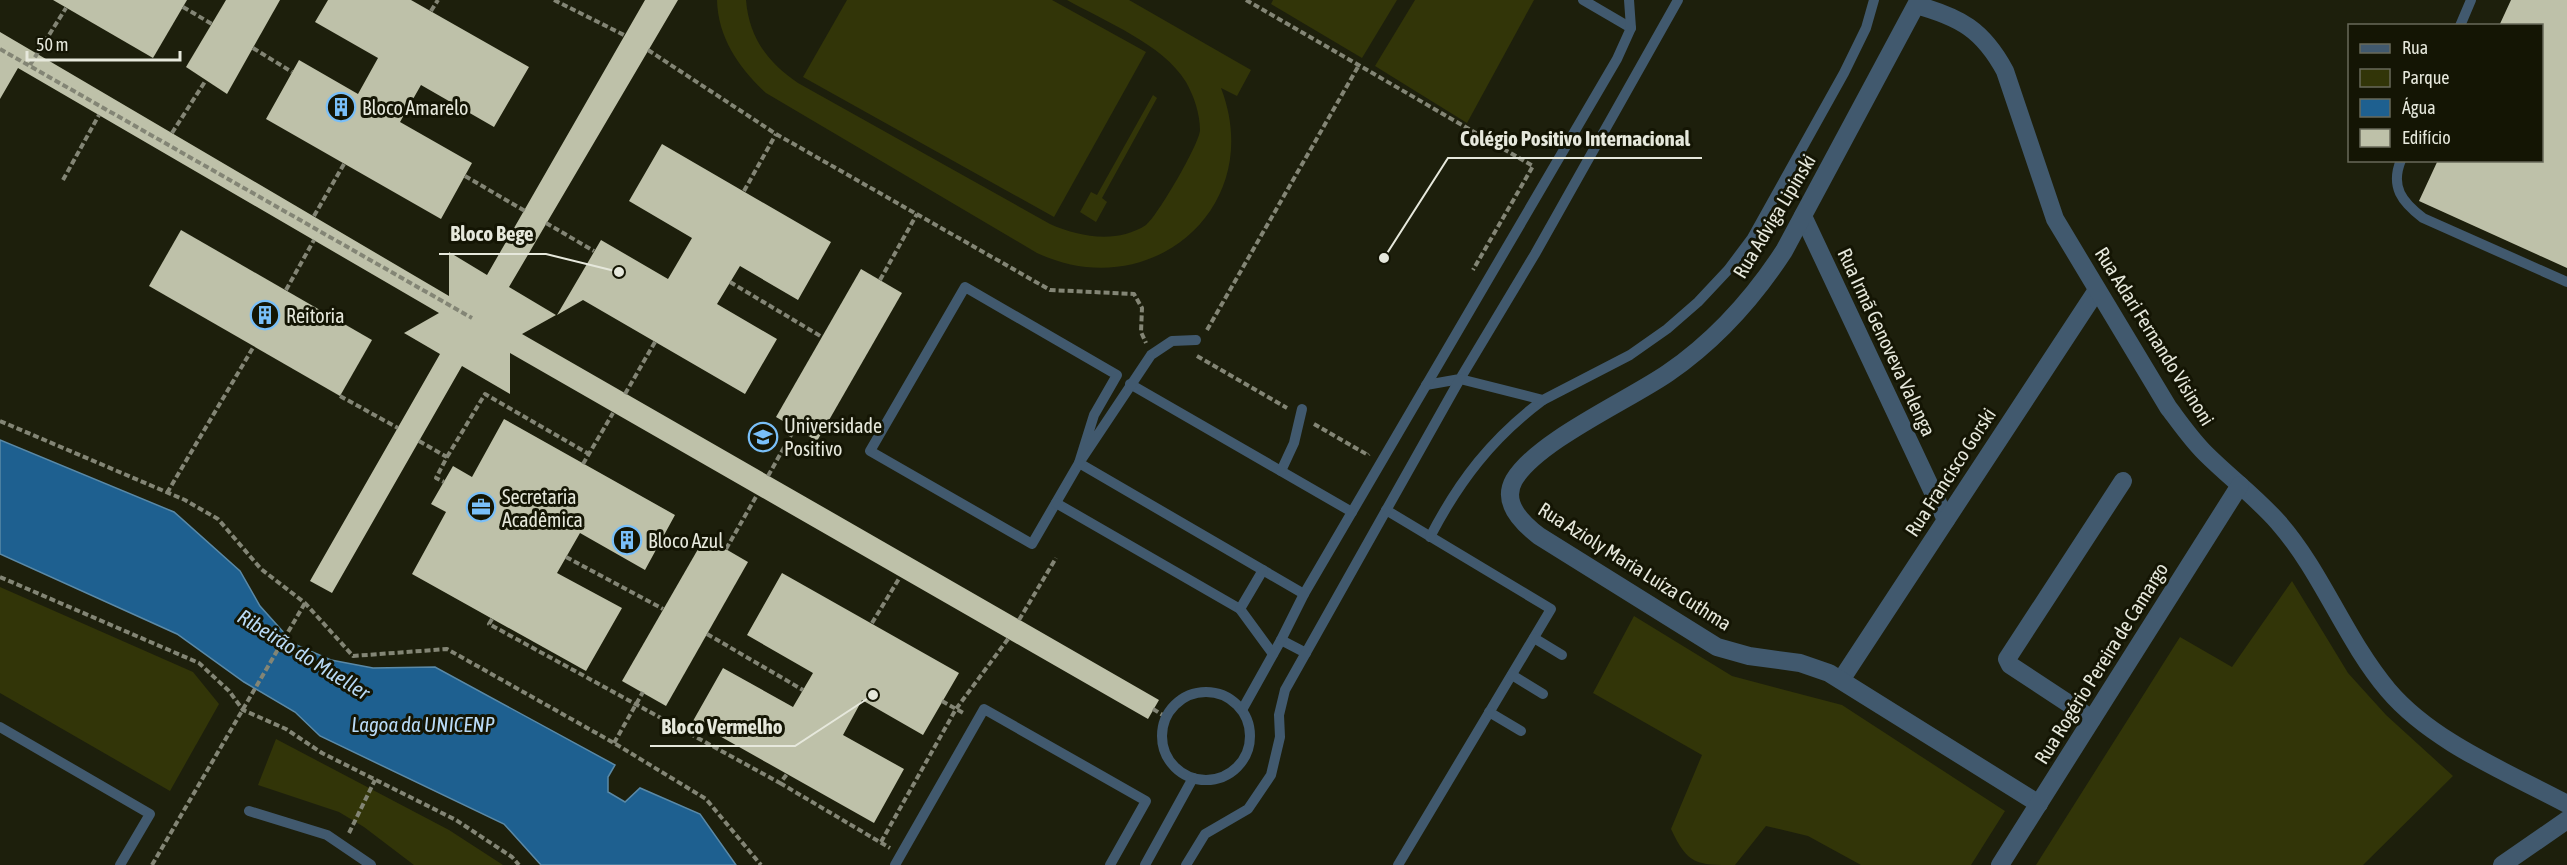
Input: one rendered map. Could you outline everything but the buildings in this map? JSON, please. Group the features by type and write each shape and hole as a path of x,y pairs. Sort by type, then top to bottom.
{"street":[{"name":"Rua Adviga Lipinski","path":"1509,494 1524,466 1543,450 1666,374 1720,333 1763,283 1803,216 1916,4"},
{"name":"Rua Adari Fernando Visinoni","path":"1916,4 1943,12 1962,21 1980,34 1994,50 2005,71 2051,210 2168,407 2186,432 2284,529 2368,663 2388,690 2430,729 2567,804"},
{"name":"Rua Irmã Genoveva Valenga","path":"1803,216 1946,520"},
{"name":"Rua Francisco Gorski","path":"1841,680 2097,290"},
{"path":"2092,719 2010,665 2007,658 2123,481"},
{"name":"Rua Rogério Pereira de Camargo","path":"2000,865 2240,485"},
{"name":"Rua Azioly Maria Luíza Cuthma","path":"1509,494 1512,507 1521,520 1539,536 1702,639 1717,647 1749,656 1816,667 1841,680 2039,804"},
{"path":"2502,865 2567,820"}],"lane":[{"path":"1583,0 1631,28"},
{"path":"1242,710 1304,594 1617,59 1631,28 1629,0"},
{"path":"1186,865 1205,834 1248,809 1271,776 1280,737 1279,715 1285,690 1460,379 1535,254 1678,0"},
{"path":"1430,537 1447,504 1474,465 1515,421 1543,400 1630,355 1658,336 1698,302 1728,270 1752,238 1845,73 1866,28 1872,0"},
{"path":"2461,24 2471,0"},
{"path":"2401,162 2396,185 2406,205 2423,218 2567,282"},
{"path":"1079,463 1094,415 1117,375 965,287 870,451 1032,544 1079,463 1151,355 1172,340 1198,342"},
{"path":"1426,385 1460,379 1543,400"},
{"path":"1130,384 1352,512"},
{"path":"1281,471 1294,443 1301,413"},
{"path":"1079,463 1304,594"},
{"path":"1056,503 1240,609 1273,654"},
{"path":"1386,510 1551,609 1398,865"},
{"path":"1240,609 1263,570"},
{"path":"1534,638 1562,655"},
{"path":"1281,640 1306,653"},
{"path":"1512,675 1543,694"},
{"path":"1205,691 1220,693 1242,710 1248,722 1250,736 1248,749 1242,762 1232,772 1220,778 1207,780 1193,778 1183,773 1167,757 1161,735 1166,717 1179,700 1191,693 1205,691"},
{"path":"895,865 984,709 1146,801 1110,865"},
{"path":"1490,712 1521,730"},
{"path":"0,727 150,814 120,865"},
{"path":"1145,865 1193,778"},
{"path":"249,811 327,835 371,865"}],"path":[{"path":"431,11 438,0"},
{"path":"554,0 624,36"},
{"path":"1246,0 1533,165 1468,279"},
{"path":"183,7 212,24"},
{"path":"29,66 66,8"},
{"path":"253,48 292,72"},
{"path":"0,49 472,318"},
{"path":"648,50 776,134 1050,290 1134,294 1142,308 1141,332 1151,355"},
{"path":"1359,65 1193,354 1301,413 1368,455 1374,445"},
{"path":"172,133 206,80"},
{"path":"63,180 99,115"},
{"path":"744,191 776,134"},
{"path":"314,216 344,164"},
{"path":"465,176 525,211"},
{"path":"880,280 917,214"},
{"path":"546,224 594,251"},
{"path":"286,290 314,240"},
{"path":"730,282 822,337"},
{"path":"625,394 655,342"},
{"path":"167,493 254,346"},
{"path":"444,482 436,478 485,394 589,454"},
{"path":"340,396 398,428"},
{"path":"583,464 614,413"},
{"path":"0,421 167,493 218,519 261,569 305,603 353,656 447,649 614,743 706,799 761,865"},
{"path":"768,476 795,428"},
{"path":"419,441 447,457"},
{"path":"726,549 757,495"},
{"path":"566,557 663,609"},
{"path":"1019,620 1056,558"},
{"path":"0,577 199,663 229,691 243,710 286,729 322,753 456,820 512,857 519,865"},
{"path":"872,623 900,577"},
{"path":"152,865 305,603"},
{"path":"492,619 489,624 780,783 901,854"},
{"path":"707,634 803,690"},
{"path":"881,842 956,709 1008,639"},
{"path":"614,743 643,692"},
{"path":"942,701 977,721"},
{"path":"1153,709 1166,717"},
{"path":"780,783 787,774"},
{"path":"343,846 375,780"}],"green space":[{"path":"717,0 746,0 751,26 762,48 777,66 798,83 1050,224 1061,229 1098,237 1123,235 1146,225 1159,209 1177,179 1200,130 1194,99 1176,68 1163,56 1132,35 1067,0 1129,0 1251,70 1237,96 1221,88 1231,132 1228,172 1213,207 1189,235 1157,256 1120,266 1079,266 1037,253 766,93 739,63 726,40 718,14"},
{"path":"847,0 1052,0 1146,52 1054,217 803,77"},
{"path":"1273,0 1397,0 1362,58 1271,4"},
{"path":"1415,0 1534,0 1467,123 1375,66"},
{"path":"1153,95 1157,98 1102,198 1107,202 1096,222 1080,212 1091,192 1097,195"},
{"path":"2292,581 2348,673 2386,715 2453,776 2363,865 2036,865 2180,637 2232,667"},
{"path":"0,587 193,672 219,704 170,791 0,693"},
{"path":"1634,616 1732,676 1842,705 2005,811 1971,865 1861,865 1808,836 1766,826 1735,865 1702,863 1695,860 1683,850 1671,829 1702,755 1593,693"},
{"path":"276,739 449,830 503,865 414,865 364,827 339,812 258,785"}],"water":[{"name":"Lagoa da UNICENP","path":"0,440 174,512 240,571 260,606 294,644 331,660 373,668 435,667 615,765 608,777 608,792 625,802 640,788 700,814 736,865 541,865 504,824 320,736 295,712 244,682 177,634 0,554"}],"place":[{"name":"Bloco Amarelo","path":"341,107"},
{"name":"Colégio Positivo Internacional","path":"1384,258"},
{"name":"Bloco Bege","path":"619,272"},
{"name":"Reitoria","path":"265,315"},
{"name":"Universidade Positivo","path":"763,437"},
{"name":"Secretaria Acadêmica","path":"481,507"},
{"name":"Bloco Azul","path":"627,540"},
{"name":"Bloco Vermelho","path":"873,695"}],"water label":[{"name":"Ribeirão do Mueller","path":"304,654"}]}
